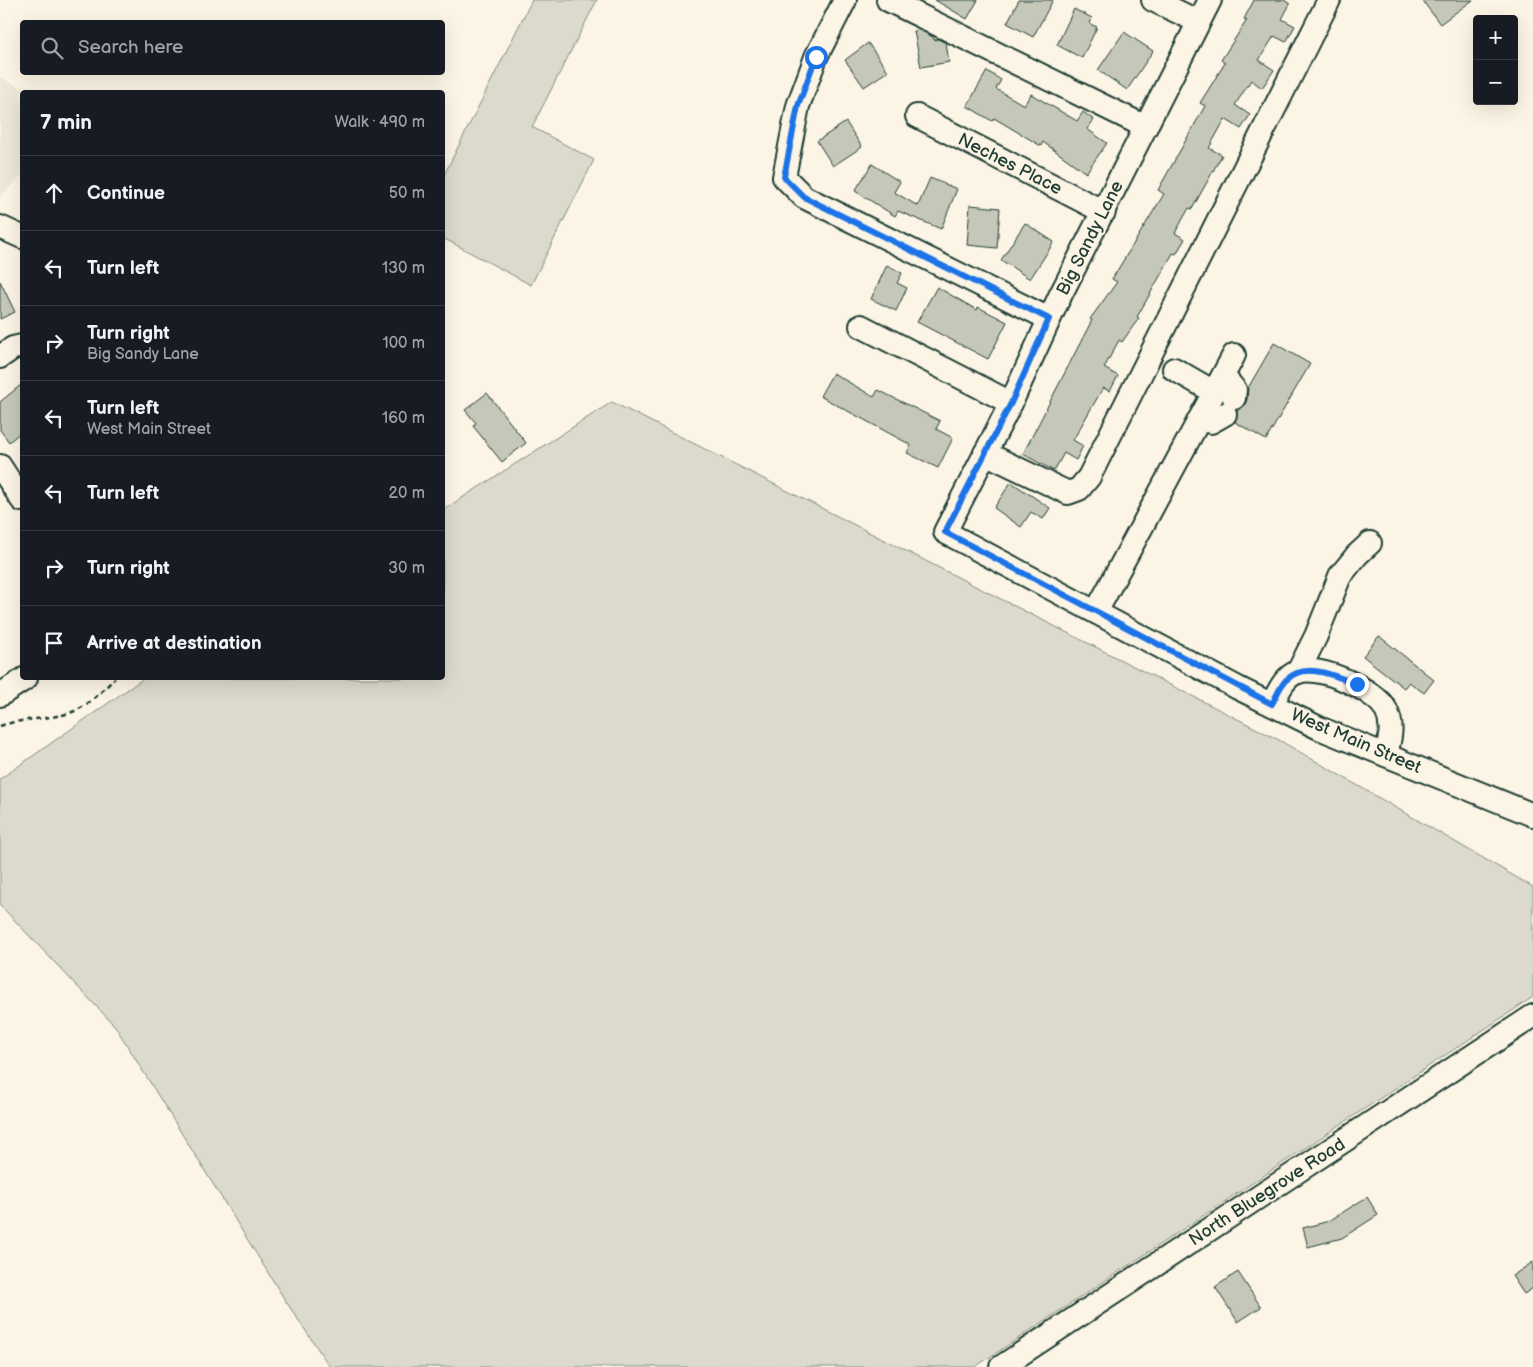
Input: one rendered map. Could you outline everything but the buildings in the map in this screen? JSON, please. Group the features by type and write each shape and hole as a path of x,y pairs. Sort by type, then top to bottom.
{"street":[{"path":"845,0 816,57 798,106 784,177 804,197 1049,319"},
{"path":"888,0 1146,127"},
{"path":"1153,0 1199,22"},
{"name":"Big Sandy Lane","path":"945,532 1011,403 1049,319 1210,0"},
{"path":"985,453 1068,493 1079,489 1089,477 1329,0"},
{"name":"Neches Place","path":"917,116 1104,212"},
{"path":"0,227 20,236"},
{"path":"860,326 1011,403"},
{"path":"0,357 13,348 20,346"},
{"path":"1096,612 1198,420 1224,395 1234,356"},
{"path":"1174,369 1224,395"},
{"path":"0,466 20,497"},
{"name":"West Main Street","path":"945,532 1319,728 1533,815"},
{"path":"1272,704 1284,681 1298,672 1316,636 1340,576 1357,555 1370,543"},
{"path":"1298,672 1321,672 1357,684 1385,708 1392,730 1386,754"},
{"path":"0,695 23,680"},
{"name":"North Bluegrove Road","path":"1001,1367 1533,1016"}],"path":[{"path":"0,726 29,718 70,713 95,697 113,680"}],"shaded area":[{"path":"532,0 597,0 532,127 594,160 531,285 445,239 445,173"},
{"path":"0,77 25,90 20,90 20,177 0,197"},
{"path":"612,402 1279,740 1533,887 1533,997 975,1367 330,1367 285,1300 115,1026 0,905 0,779 141,680 445,680 445,509"}],"route":[{"path":"816,57 798,106 784,177 804,197 1049,319 1011,403 945,532 1238,688 1272,704 1284,681 1298,672 1321,672 1357,684"}]}
